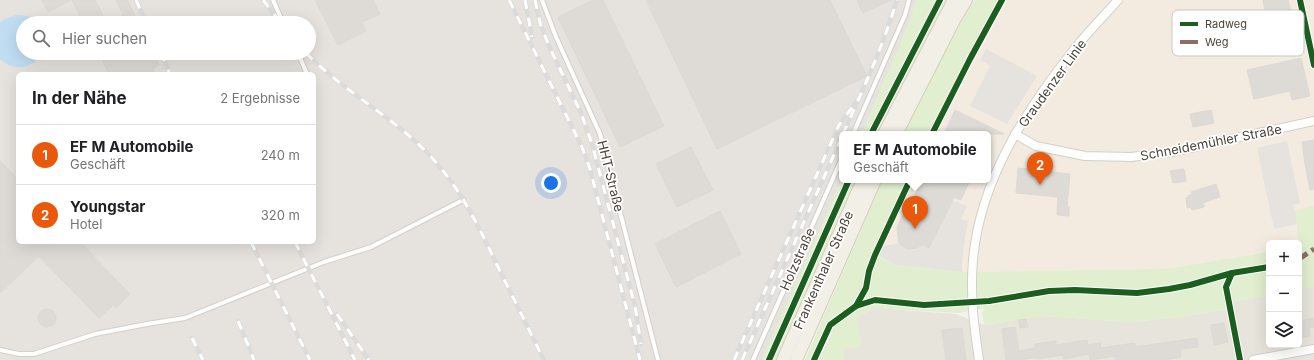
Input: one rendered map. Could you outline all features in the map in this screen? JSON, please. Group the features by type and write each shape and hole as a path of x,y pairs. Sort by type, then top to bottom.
{"main road":[{"path":"886,131 954,0"},
{"path":"898,131 954,20 966,0"},
{"name":"Frankenthaler Straße","path":"783,360 862,183"},
{"name":"Frankenthaler Straße","path":"796,360 874,183"}],"street":[{"name":"Graudenzer Linie","path":"979,360 974,322 972,289 973,260 978,224 998,167 1034,103 1072,52 1118,0"},
{"name":"Schneidemühler Straße","path":"1016,134 1036,146 1085,156 1131,157 1172,152 1314,121"},
{"path":"1253,360 1314,349"}],"lane":[{"path":"273,0 281,16"},
{"name":"HHT-Straße","path":"542,0 556,37 600,134 658,360"},
{"path":"854,131 905,15 909,0"},
{"path":"301,60 306,72"},
{"name":"Holzstraße","path":"753,360 839,165"},
{"path":"0,350 19,354 34,354 95,334 185,318 324,262 371,247 463,200"}],"shaded area":[{"path":"0,0 934,0 866,131 839,131 839,183 841,183 763,360 0,360"},
{"path":"1007,0 1314,0 1314,207 1301,240 1266,240 1266,251 1251,255 1165,269 962,272 898,264 878,256 912,183 991,183 991,131 937,131"},
{"path":"986,49 1037,76 1007,124 970,106 990,66 980,60"},
{"path":"1287,141 1300,203 1293,205 1297,224 1274,229 1257,148"},
{"path":"952,200 967,206 961,219 968,221 963,251 962,272 897,265 878,256 883,246 899,243 903,247 909,249 917,248 923,244 929,248"},
{"path":"1314,286 1314,360 818,360 834,330 875,308 956,314 984,325 1043,316 1131,322 1182,317 1228,309 1232,302 1266,296 1266,348 1302,348 1302,288"}],"green space":[{"path":"915,0 948,0 897,96 880,131 862,131 910,20"},
{"path":"975,0 998,0 930,131 904,131 937,66 969,8"},
{"path":"840,183 856,183 776,360 761,360"},
{"path":"881,183 905,183 872,254 897,265 962,272 1165,269 1266,252 1266,296 1232,302 1232,297 1227,298 1228,309 1182,317 1131,322 1043,316 984,325 982,312 985,308 959,313 875,308 834,330 814,360 805,360"},
{"path":"1314,206 1314,287 1302,289 1302,240 1298,240 1297,224 1294,211"},
{"path":"857,318 862,346 843,349 845,360 820,360 834,331"}],"water":[{"path":"16,15 27,16 16,16 16,60 37,60 34,63 23,67 17,67 11,66 0,59 0,23 5,19"}],"building":[{"path":"42,0 71,0 48,12"},
{"path":"72,0 95,0 103,16 80,16"},
{"path":"116,0 127,0 135,16 121,16 123,15"},
{"path":"315,0 373,0 380,14 362,22 366,31 338,45"},
{"path":"593,0 603,0 664,126 620,147 558,17"},
{"path":"646,0 830,0 867,76 717,149"},
{"path":"857,0 891,0 863,13"},
{"path":"1263,0 1288,0 1291,10 1265,10"},
{"path":"1301,58 1310,96 1292,100 1290,91 1254,99 1247,70"},
{"path":"102,60 156,60 159,65 153,69 154,72 108,72"},
{"path":"955,110 1004,134 991,134 991,131 945,131"},
{"path":"1211,110 1214,123 1193,127 1190,114"},
{"path":"1314,140 1314,189 1310,190 1302,142"},
{"path":"691,147 713,190 677,207 656,164"},
{"path":"0,161 16,177 16,244 82,244 130,294 116,308 113,305 99,318 39,256 0,293"},
{"path":"1018,168 1070,174 1067,206 1069,207 1069,216 1057,215 1058,197 1016,193"},
{"path":"1184,169 1186,181 1173,183 1170,171"},
{"path":"921,183 969,183 961,200 954,197 929,248 923,244 917,248 909,249 903,247 899,243 897,229 902,216 908,210 925,202 914,197"},
{"path":"1216,184 1220,197 1203,203 1204,207 1192,210 1191,207 1187,208 1186,198 1192,194 1191,192"},
{"path":"720,211 741,254 676,287 655,244"},
{"path":"43,309 51,309 56,314 54,325 51,327 43,327 38,322 38,314"},
{"path":"1314,318 1314,327 1309,328 1310,336 1302,337 1302,320"},
{"path":"1026,319 1028,327 1020,328 1019,320"},
{"path":"1224,323 1228,342 1214,345 1211,325"},
{"path":"1015,327 1019,351 1035,348 1035,344 1056,341 1056,345 1087,340 1088,345 1100,343 1101,348 1135,343 1135,347 1197,338 1198,347 1180,349 1181,357 1164,360 1116,360 1115,356 1090,360 1089,354 1064,359 1063,355 1037,359 1037,357 1020,360 1006,360 1002,329"},
{"path":"962,328 966,360 946,360 942,330"}],"railway":[{"path":"136,0 143,16"},
{"path":"263,0 276,16"},
{"path":"509,0 582,147 590,169 640,360"},
{"path":"525,0 532,37"},
{"path":"535,0 540,23 549,46 581,113 592,144 635,306 641,344"},
{"path":"844,131 879,51 897,0"},
{"path":"164,60 169,72"},
{"path":"314,60 337,81 419,144 453,184 476,223 544,360"},
{"path":"734,360 839,125 860,97"},
{"path":"742,360 839,144"},
{"path":"252,244 310,360"},
{"path":"296,244 355,360"},
{"path":"337,314 369,360"},
{"path":"238,321 254,360"},
{"path":"192,338 203,360"}],"marked path":[{"path":"1302,257 1314,249"}],"cycle path":[{"path":"873,131 940,0"},
{"path":"934,131 1002,0"},
{"path":"1300,0 1302,10"},
{"path":"1304,19 1314,65"},
{"path":"769,360 848,183"},
{"path":"856,306 866,288 869,271 875,255 909,183"},
{"path":"814,360 830,325 856,306 875,300 924,305 989,301 1049,291 1075,290 1137,293 1190,285 1232,273 1266,267"},
{"path":"1232,273 1226,287 1240,360"}],"place":[{"name":"Youngstar","path":"1040,185"},
{"name":"EF M Automobile","path":"915,229"}]}
